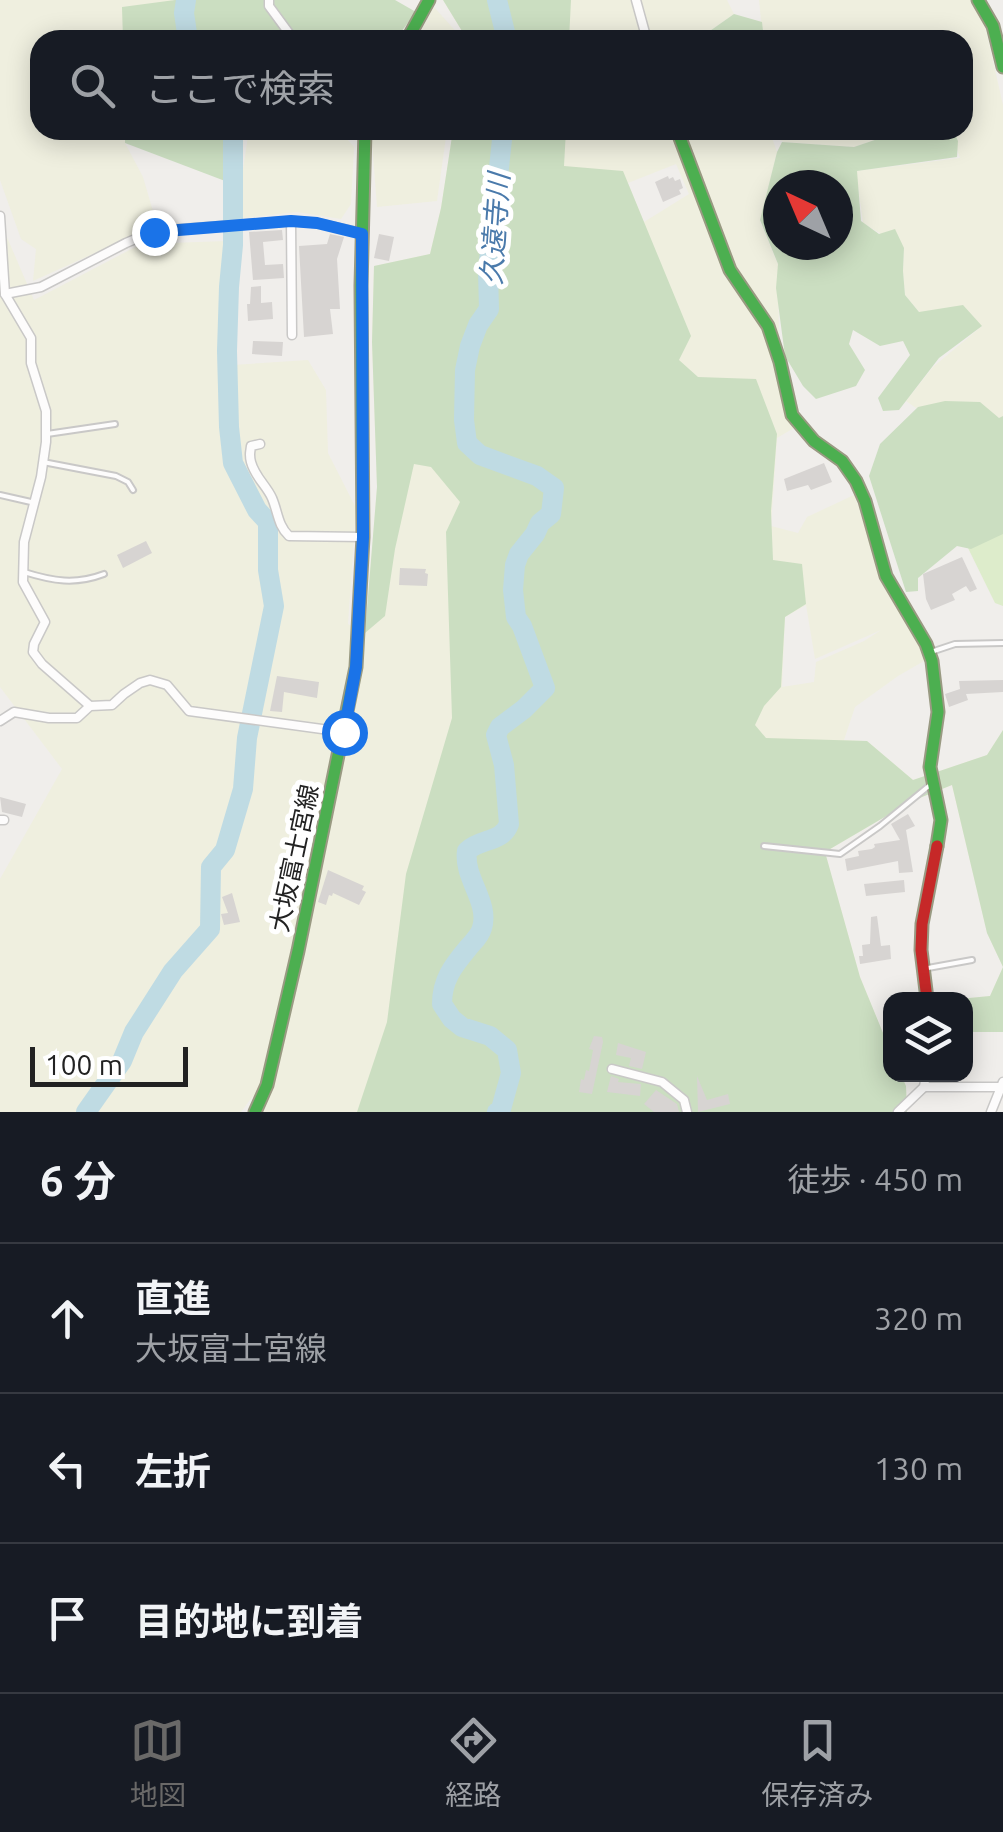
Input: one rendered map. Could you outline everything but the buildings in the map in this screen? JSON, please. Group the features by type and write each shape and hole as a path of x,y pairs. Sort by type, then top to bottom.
{"main road":[{"path":"412,30 428,0"},
{"path":"978,0 994,26 1003,67"},
{"name":"大坂富士宮線","path":"255,1112 267,1085 298,952 356,667 363,537 365,140"},
{"path":"681,140 730,270 768,326 792,415 814,441 842,462 856,481 886,576 929,652 938,712 931,757 941,820 922,924 926,992"}],"street":[{"path":"269,0 287,30"},
{"path":"636,0 645,30"},
{"path":"0,216 4,294 31,338 31,363 46,411 43,462 24,542 23,582 45,622 33,652 90,706"},
{"path":"291,221 292,334"},
{"path":"4,294 41,287 154,232 291,221 362,234"},
{"path":"260,444 251,446 252,465 289,536 363,537"},
{"path":"0,721 14,712 77,718 90,706 112,705 150,680 167,684 189,711 344,732"},
{"path":"612,1069 662,1082 684,1100 686,1112"},
{"path":"898,1112 925,1082"},
{"path":"924,1087 1002,1085 991,1112"}],"lane":[{"path":"47,434 115,424"},
{"path":"43,462 116,476 133,490"},
{"path":"0,495 36,503"},
{"path":"24,572 53,582 104,574"},
{"path":"929,652 956,644 1003,643"},
{"path":"764,846 840,854 934,781"},
{"path":"924,969 972,960"}],"green space":[{"path":"0,0 172,0 123,7 123,30 30,30 30,140 125,140 143,177 157,225 33,281 36,249 21,239 0,180"},
{"path":"175,0 395,0 416,12 402,30 123,30 122,7"},
{"path":"443,0 727,0 734,14 711,30 461,30"},
{"path":"443,0 571,0 570,30 461,30"},
{"path":"759,0 972,0 986,30 1003,105 1003,416 949,401 916,408 906,401 933,367 982,326 919,312 905,295 904,248 863,223 856,171 960,158 954,140 973,140 973,30 762,30"},
{"path":"434,7 455,30 421,30"},
{"path":"734,14 762,22 763,30 711,30"},
{"path":"125,140 243,140 233,184"},
{"path":"247,140 348,140 354,147 351,204 341,219 297,212 242,218 240,189"},
{"path":"446,140 437,201 377,207 372,142"},
{"path":"451,140 773,140 777,152 773,170 763,170 763,260 776,260 778,264 779,344 799,425 777,438 771,526 798,533 807,517 854,495 891,587 931,657 855,707 844,740 867,741 913,780 987,755 1003,730 1003,967 987,933 952,785 912,801 825,852 860,977 883,1033 883,1082 904,1082 907,1112 252,1112 253,1096 241,1112 0,1112 0,879 62,769 0,687 0,221 34,300 141,244 227,241 228,237 233,365 308,360 326,390 328,453 356,508 348,624 359,630 366,625 377,487 372,342 374,266 430,254","holes":["676,164 689,194 644,222 628,183","806,605 815,659 881,630 816,662 814,682 782,687 785,617"]},
{"path":"451,140 565,140 564,166 623,171 691,336 679,360 698,377 756,379 777,434 771,511 773,560 802,564 806,604 785,617 781,687 764,706 755,725 766,738 867,741 913,780 987,755 1003,730 1003,967 987,933 952,785 912,801 825,852 860,977 883,1033 883,1082 904,1082 907,1112 357,1112 387,1022 406,874 452,718 446,532 460,502 431,467 414,464 385,616 365,633 377,487 372,342 374,266 430,254"},
{"path":"780,140 875,140 854,147 784,142"},
{"path":"875,140 958,140 957,157 857,171 861,221 879,234 895,229 904,248 905,295 919,312 963,305 982,326 939,358 899,410 883,411 878,398 910,355 903,341 880,346 853,330 849,344 865,370 856,386 816,399 785,356 776,260 853,260 853,170 772,170 782,142 854,147"},
{"path":"945,401 980,402 999,418 1003,416 1003,534 971,549 957,546 918,578 918,591 906,592 869,476 880,444 918,407"},
{"path":"1003,533 1003,606 995,603 968,548"},
{"path":"1003,967 1003,1032 973,1032 973,998 990,996"},
{"path":"1003,967 1003,1032 973,1032 973,998 990,996"}],"waterway":[{"path":"186,0 187,30"},
{"name":"久遠寺川","path":"497,0 504,30"},
{"path":"86,1112 122,1061 134,1032 173,971 210,929 211,867 225,850 243,789 247,738 274,606 268,570 268,522 257,510 233,463 229,427 227,351 233,140"},
{"name":"久遠寺川","path":"497,1112 511,1073 507,1050 490,1036 462,1027 442,1004 449,974 482,928 482,909 469,871 467,851 501,834 509,824 504,765 496,735 500,727 545,688 516,617 513,590 519,554 551,514 554,488 537,476 480,455 467,443 464,420 465,370 470,346 489,309 488,271 502,140"}],"traffic: fast":[{"path":"412,30 429,0"},
{"path":"978,0 993,26 1003,67"},
{"path":"255,1112 267,1085 298,951 356,667 363,537 361,286 365,140"},
{"path":"681,140 730,270 768,326 792,415 814,441 842,461 856,481 886,576 926,644 938,712 930,767 941,820 937,846"}],"traffic: jam":[{"path":"926,992 922,924 937,846"}],"route":[{"path":"154,232 291,221 362,234 363,537 356,667 344,732"}]}
